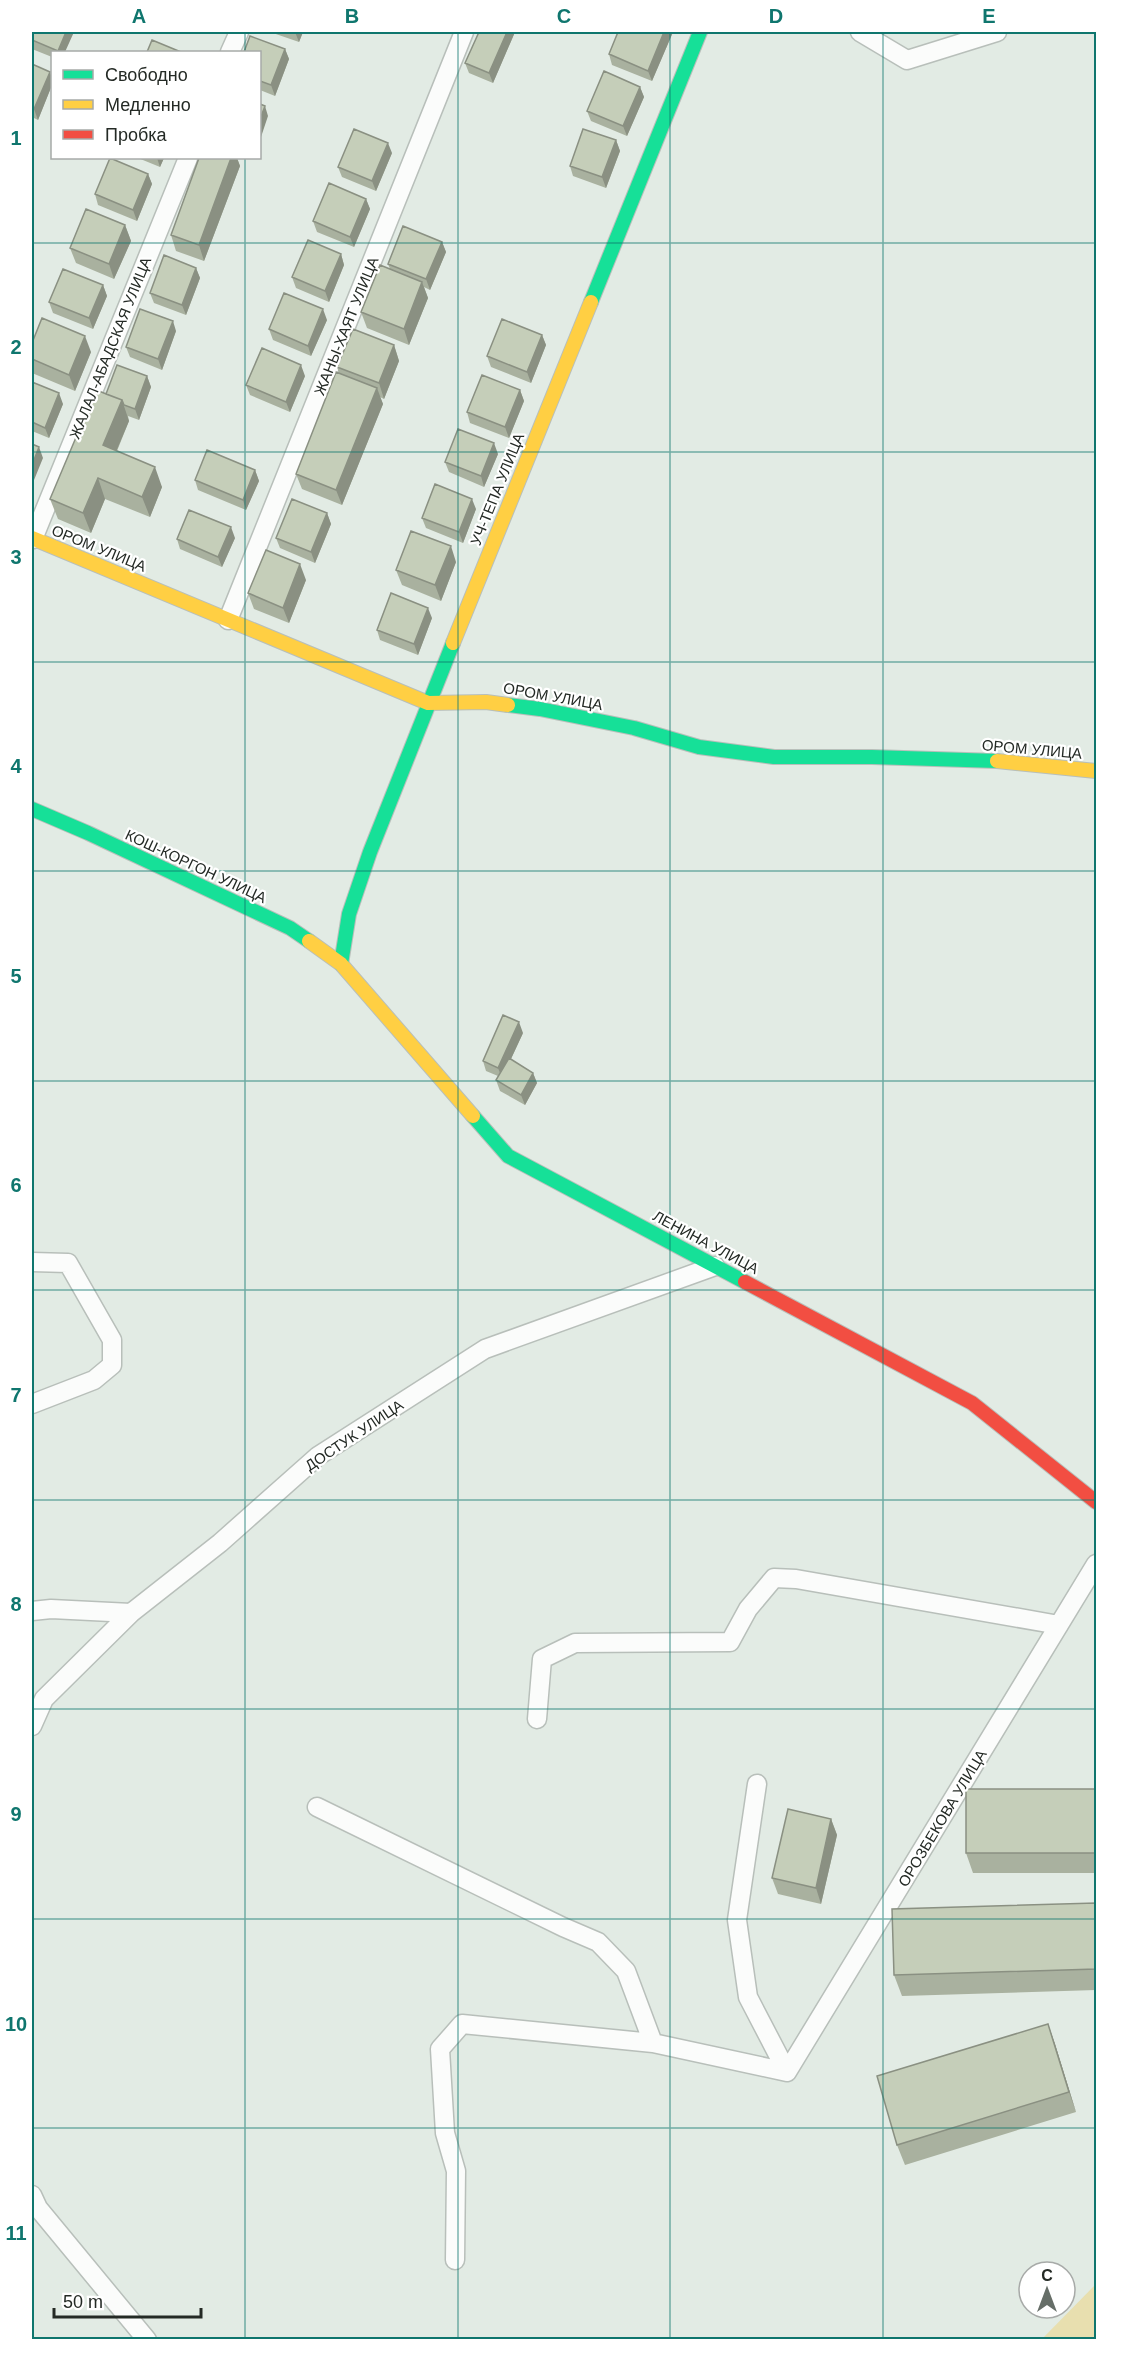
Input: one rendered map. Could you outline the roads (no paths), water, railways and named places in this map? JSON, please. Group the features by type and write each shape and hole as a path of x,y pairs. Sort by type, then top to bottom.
{"street":[{"path":"231,51 239,32"},
{"name":"ЖАНЫ-ХАЯТ УЛИЦА","path":"228,620 464,32"},
{"name":"УЧ-ТЕПА УЛИЦА","path":"341,964 349,914 366,862 428,702 700,32"},
{"path":"860,32 907,60 997,32"},
{"name":"ЖАЛАЛ-АБАДСКАЯ УЛИЦА","path":"32,539 188,159"},
{"name":"ОРОМ УЛИЦА","path":"32,539 428,702 486,702 540,709 634,728 699,747 774,757 1000,761 1096,771"},
{"name":"КОШ-КОРГОН УЛИЦА","path":"32,808 290,928 341,964"},
{"name":"ЛЕНИНА УЛИЦА","path":"341,964 508,1156 972,1403 1096,1502"},
{"path":"32,1262 68,1263 112,1340 112,1365 94,1380 32,1404"},
{"name":"ДОСТУК УЛИЦА","path":"32,1726 44,1699 131,1612 220,1543 318,1456 485,1349 715,1266"},
{"name":"ОРОЗБЕКОВА УЛИЦА","path":"787,2072 1096,1564"},
{"path":"537,1719 542,1659 575,1643 730,1642 748,1609 774,1578 1059,1625"},
{"path":"32,1611 51,1609 131,1612"},
{"path":"757,1784 737,1920 748,1997 787,2072"},
{"path":"317,1807 598,1942 626,1971 653,2043"},
{"path":"455,2260 456,2171 445,2133 440,2049 462,2024 653,2043 787,2072"},
{"path":"32,2195 38,2208 147,2340"}]}
